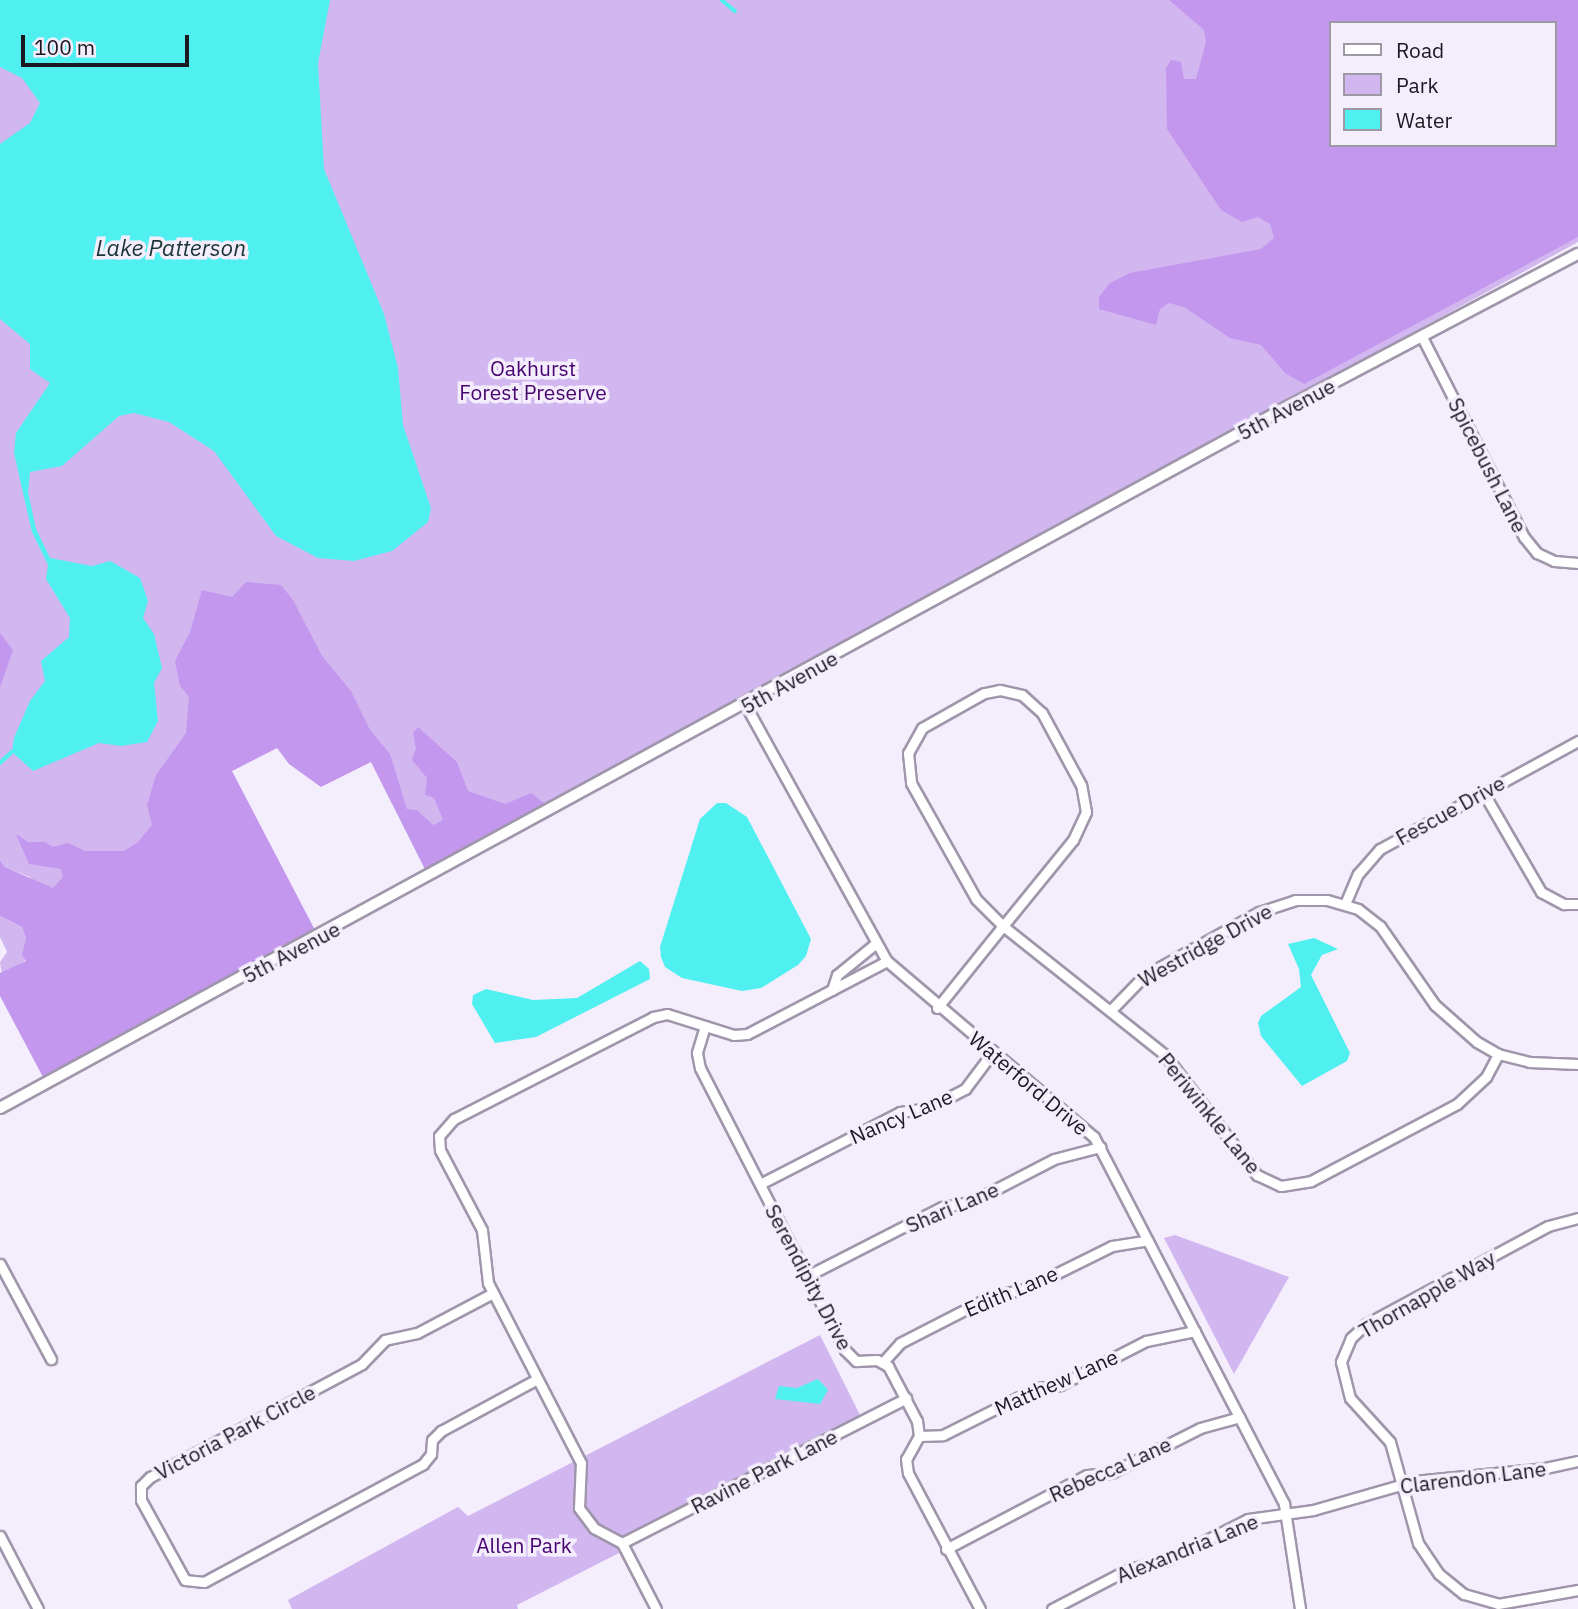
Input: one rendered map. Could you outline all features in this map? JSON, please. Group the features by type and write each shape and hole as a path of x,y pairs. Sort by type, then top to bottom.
{"street":[{"name":"5th Avenue","path":"0,1108 1578,254"},
{"name":"Spicebush Lane","path":"1422,337 1524,537 1546,557 1578,562"},
{"path":"937,1007 1003,926 1078,833 1086,804 1081,785 1042,713 1022,695 1000,690 984,693 922,728 910,747 907,765 911,783 964,883 1003,926"},
{"name":"Waterford Drive","path":"746,706 875,944 887,961 992,1053 1076,1119 1100,1147 1287,1513 1300,1609"},
{"name":"Fescue Drive","path":"1345,904 1358,874 1380,849 1578,741"},
{"path":"1483,792 1541,892 1564,904 1578,904"},
{"name":"Westridge Drive","path":"1111,1010 1144,976 1278,904 1310,899 1345,904 1380,926 1435,1005 1498,1054 1529,1062 1578,1064"},
{"name":"Periwinkle Lane","path":"1003,926 1164,1054 1247,1164 1268,1182 1281,1186 1311,1181 1457,1104 1486,1077 1498,1054"},
{"path":"832,990 848,964 875,944"},
{"path":"656,1609 622,1543 594,1528 579,1507 581,1463 485,1275 482,1230 440,1150 442,1128 653,1017 667,1014 734,1035 747,1034 887,961"},
{"name":"Serendipity Drive","path":"705,1026 698,1060 807,1276 850,1357 883,1362"},
{"name":"Nancy Lane","path":"760,1184 900,1112 928,1108 965,1088 992,1053"},
{"name":"Shari Lane","path":"807,1276 942,1207 971,1202 1054,1159 1100,1147"},
{"name":"Thornapple Way","path":"1578,1218 1548,1226 1366,1324 1351,1338 1341,1362 1344,1386 1359,1410 1390,1442 1424,1554 1464,1594 1497,1604 1578,1590"},
{"name":"Edith Lane","path":"883,1362 900,1343 992,1296 1025,1289 1112,1246 1148,1240"},
{"path":"0,1264 51,1359"},
{"name":"Victoria Park Circle","path":"493,1293 417,1333 385,1340 362,1364 150,1477 141,1486 141,1500 185,1580 204,1581 423,1464 441,1430 537,1379"},
{"name":"Matthew Lane","path":"919,1436 943,1435 1146,1341 1195,1331"},
{"path":"883,1362 905,1398 919,1436 908,1452 906,1465 946,1549 981,1609"},
{"name":"Ravine Park Lane","path":"622,1543 905,1398"},
{"name":"Rebecca Lane","path":"946,1549 1087,1475 1111,1473 1200,1429 1240,1417"},
{"name":"Clarendon Lane","path":"1287,1513 1404,1483 1578,1461"},
{"name":"Alexandria Lane","path":"1052,1609 1129,1569 1166,1561 1248,1519 1287,1513"},
{"path":"0,1536 37,1609"}],"green space":[{"name":"Oakhurst Forest Preserve","path":"0,0 1578,0 1578,242 427,873 346,712 232,771 116,1038 30,877 5,867 0,860"},
{"path":"0,916 22,927 26,938 26,960 2,976 0,962 7,952 0,937"},
{"path":"1175,1235 1289,1277 1234,1374 1164,1238"},
{"name":"Allen Park","path":"820,1335 860,1415 614,1540 619,1553 517,1605 518,1609 292,1609 288,1600 458,1507 468,1516"}],"shaded area":[{"path":"1169,0 1578,0 1578,237 1304,384 1285,373 1261,345 1230,338 1184,307 1169,303 1160,309 1156,325 1099,309 1099,297 1110,283 1130,273 1261,249 1274,238 1270,224 1258,217 1242,222 1221,210 1167,129 1166,68 1171,60 1181,62 1184,79 1196,79 1206,42 1204,30"},
{"path":"246,582 281,585 293,600 322,656 351,691 370,730 390,754 407,809 417,810 433,825 443,820 434,798 425,795 427,778 412,760 416,748 413,733 418,727 457,762 468,791 505,804 531,793 548,806 427,873 371,762 321,787 289,764 277,748 232,771 316,932 44,1079 0,996 0,973 26,961 22,955 26,938 22,927 0,916 0,860 5,867 53,888 63,877 61,869 29,864 16,834 28,842 45,842 53,847 68,843 85,851 124,851 138,842 152,825 147,805 156,775 186,733 189,697 180,686 175,661 190,632 202,590 232,597"},
{"path":"0,633 13,650 0,687"}],"water":[{"name":"Lake Patterson","path":"0,0 330,0 318,63 324,169 384,314 398,368 403,425 431,508 428,522 392,551 354,561 318,558 276,536 214,451 169,422 134,413 119,416 62,466 30,472 28,492 36,529 50,558 92,566 110,561 140,578 148,601 143,618 154,634 162,668 154,683 158,721 147,742 121,746 99,743 33,771 12,752 14,738 30,701 45,681 41,661 69,637 70,618 46,579 48,565 32,532 14,453 16,433 50,383 30,369 30,344 0,319 0,144 30,123 40,103 22,78 0,67"},
{"path":"717,803 726,803 747,817 811,939 806,956 798,965 761,988 742,991 682,978 665,967 661,957 660,947 700,819"},
{"path":"1314,938 1338,949 1322,955 1311,975 1350,1053 1347,1061 1302,1086 1261,1036 1258,1023 1261,1016 1301,987 1299,969 1288,944"},
{"path":"640,961 649,969 650,979 536,1037 495,1043 472,1004 473,995 486,989 533,1000 577,998"},
{"path":"818,1379 828,1390 820,1404 775,1399 779,1386 797,1388"}],"waterway":[{"path":"722,0 735,11"},
{"path":"0,763 12,752"}]}
